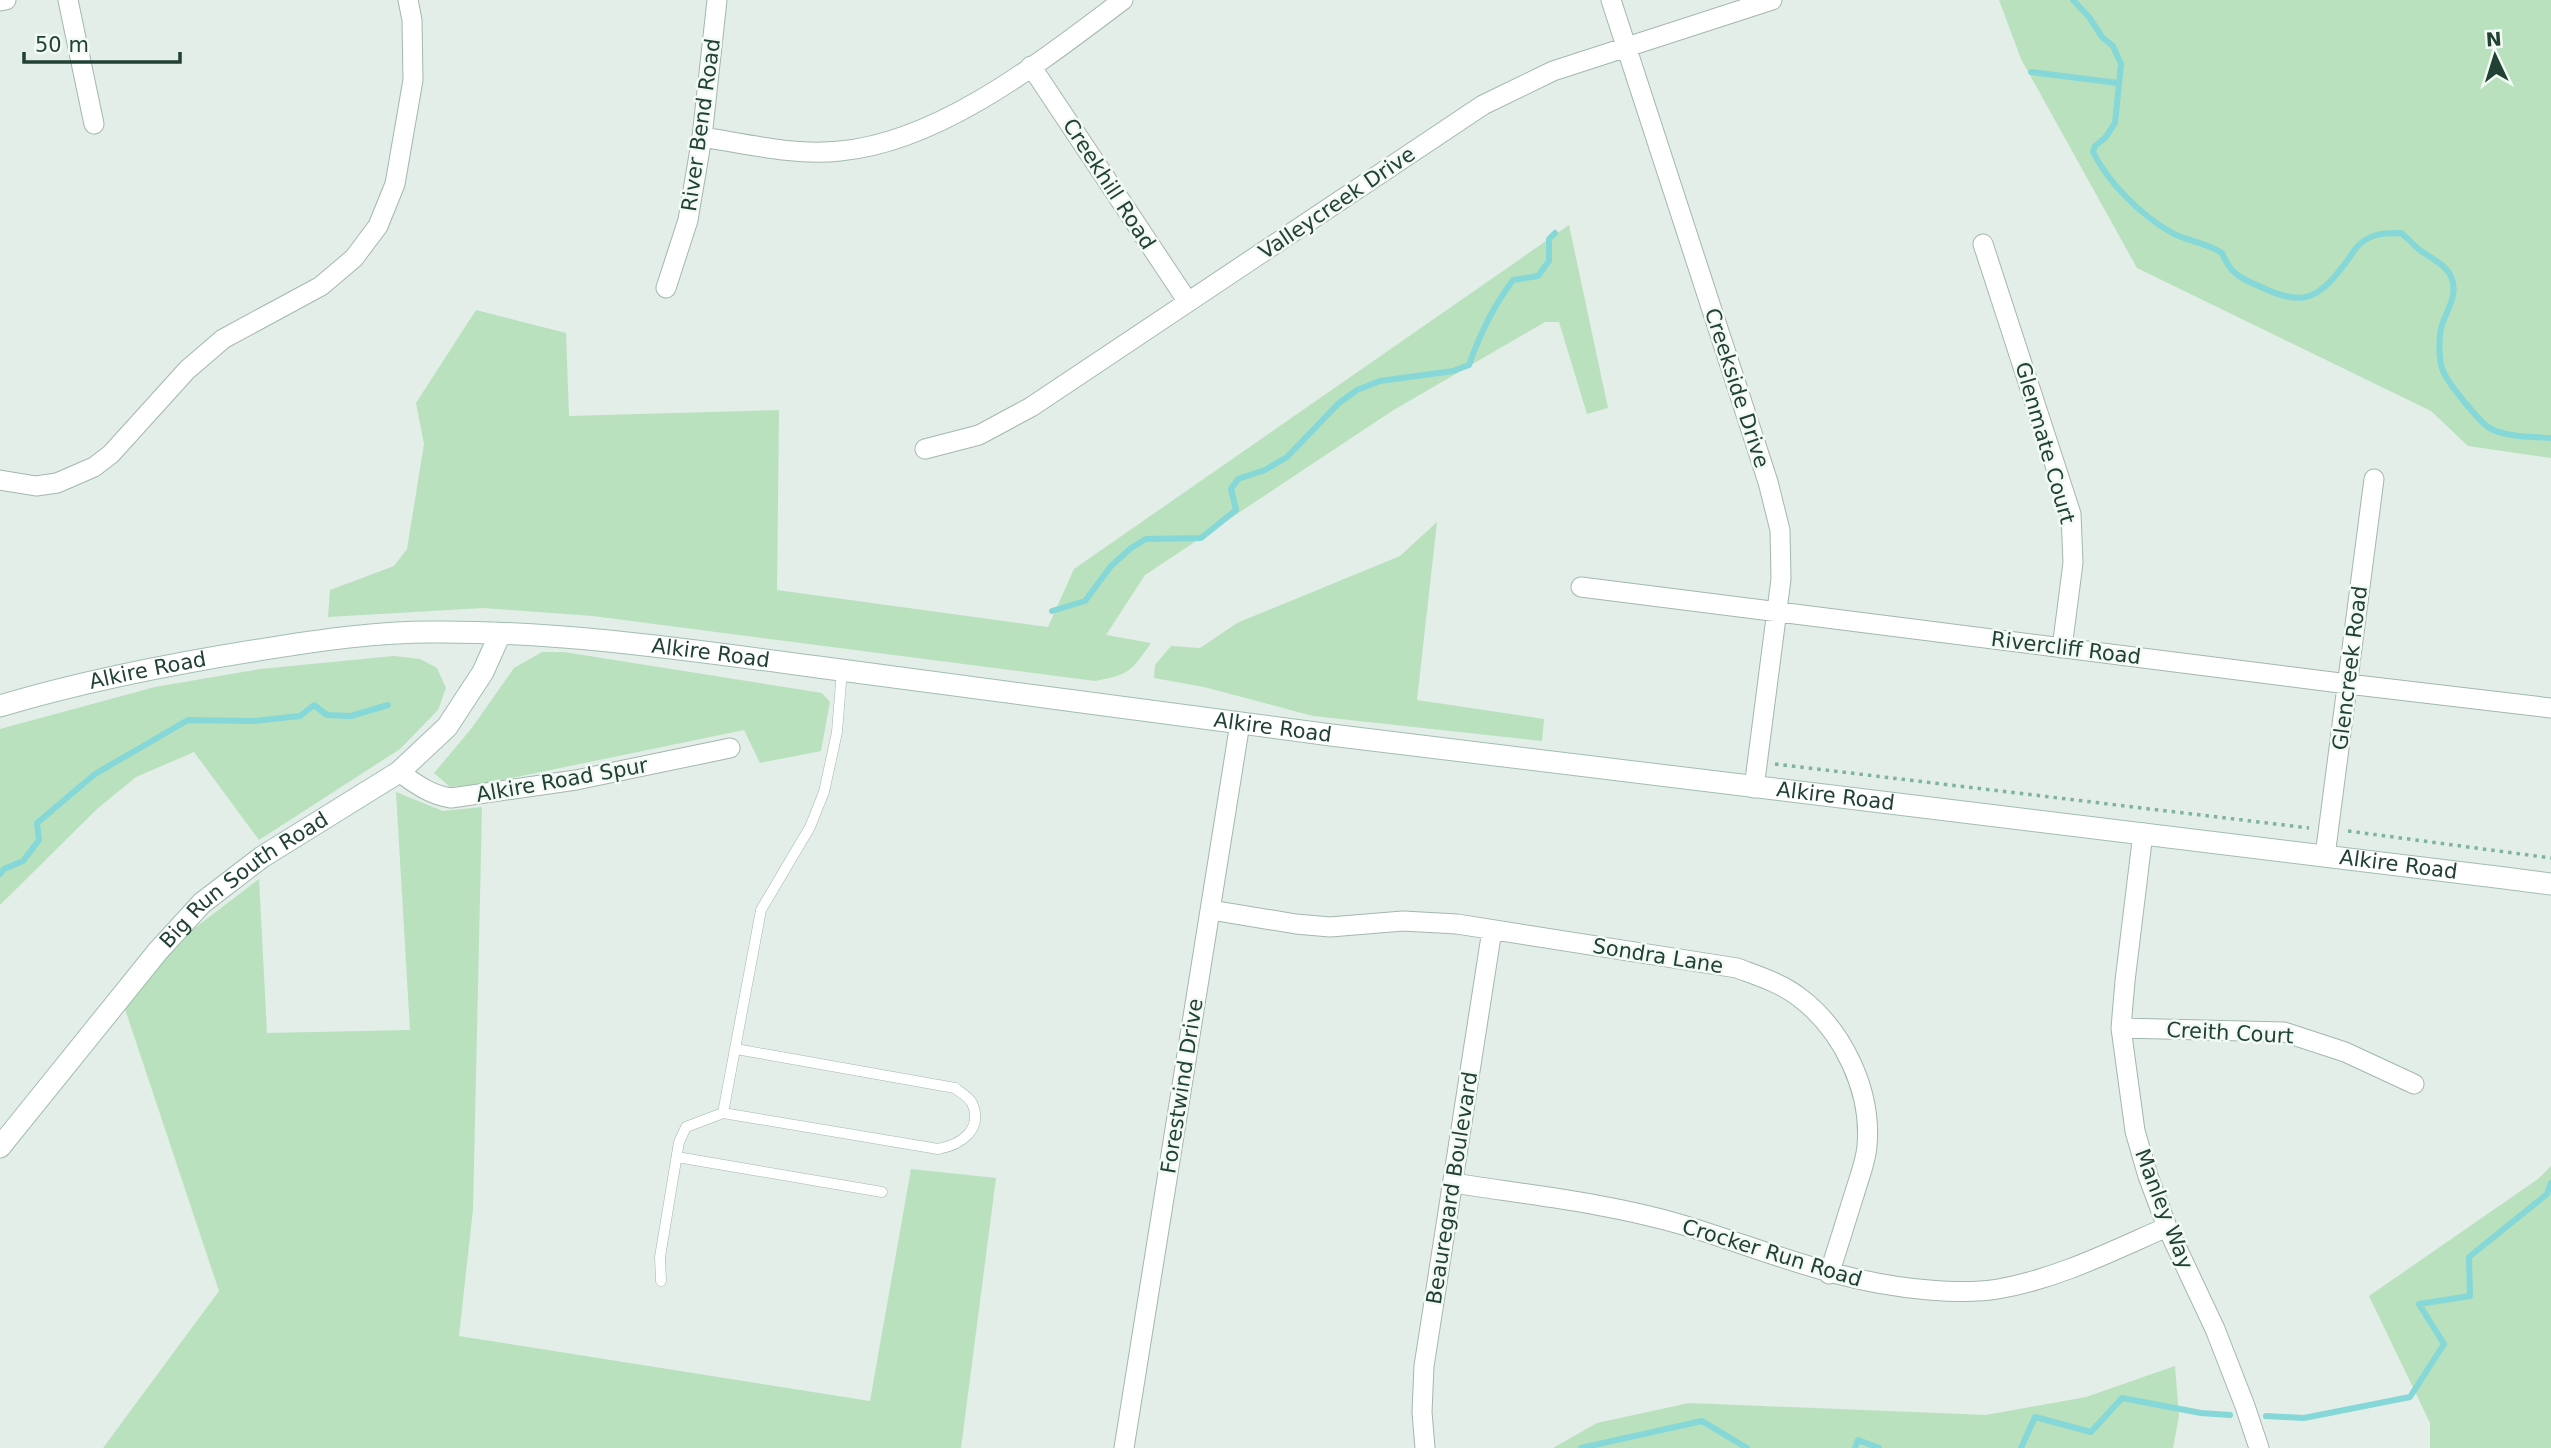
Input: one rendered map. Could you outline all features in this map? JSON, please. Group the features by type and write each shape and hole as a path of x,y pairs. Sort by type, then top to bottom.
{"main road":[{"name":"Alkire Road","path":"0,706 59,688 128,673 336,638 435,632 571,637 645,644 1755,788 2551,884"},
{"name":"Big Run South Road","path":"0,1147 158,951 202,903 261,857 399,772 447,727 483,672 500,634"}],"street":[{"path":"0,1 6,0"},
{"path":"68,0 94,124"},
{"path":"0,480 36,486 57,483 94,467 111,454 187,370 223,340 321,286 355,258 378,226 395,184 413,80 412,20 408,0"},
{"name":"River Bend Road","path":"666,288 688,220 702,137 717,0"},
{"path":"702,137 804,152 838,152 872,147 936,125 1031,66 1123,0"},
{"name":"Creekside Drive","path":"1611,0 1777,515 1781,579 1755,788"},
{"name":"Valleycreek Drive","path":"925,449 979,435 1031,407 1483,105 1553,71 1772,0"},
{"name":"Creekhill Road","path":"1031,66 1188,302"},
{"name":"Glenmate Court","path":"1983,244 2071,514 2073,563 2063,648"},
{"name":"Glencreek Road","path":"2325,856 2374,479"},
{"name":"Rivercliff Road","path":"1581,587 2551,708"},
{"name":"Forestwind Drive","path":"1124,1448 1240,723"},
{"name":"Alkire Road Spur","path":"399,772 422,789 436,796 451,798 576,779 730,748"},
{"name":"Manley Way","path":"2143,833 2124,981 2121,1028 2135,1131 2147,1175 2167,1227 2215,1329 2259,1448"},
{"name":"Sondra Lane","path":"1210,910 1330,927 1403,921 1457,924 1737,968 1769,980 1799,996 1823,1019 1844,1048 1858,1079 1865,1113 1867,1146 1829,1274"},
{"name":"Beauregard Boulevard","path":"1425,1448 1422,1412 1424,1366 1492,930"},
{"name":"Creith Court","path":"2121,1028 2284,1032 2345,1052 2414,1084"},
{"name":"Crocker Run Road","path":"1453,1183 1613,1207 1682,1225 1829,1274 1896,1287 1965,1293 1997,1290 2063,1272 2167,1227"}],"lane":[{"path":"723,1113 761,910 810,827 824,792 837,732 842,670"},
{"path":"661,1281 660,1257 679,1142 686,1128 723,1113 938,1149 954,1146 970,1135 975,1119 971,1101 955,1088 736,1049"},
{"path":"677,1157 882,1192"}],"path":[{"path":"1758,762 2329,829 2551,858"}],"green space":[{"path":"1999,0 2551,0 2551,458 2468,446 2431,411 2137,268 2021,59"},
{"path":"1569,225 1608,408 1587,414 1559,322 1545,322 1392,411 1145,575 1106,635 1151,643 1134,666 1123,674 1095,681 593,616 483,608 328,617 330,590 394,566 407,549 424,444 416,403 476,310 566,333 569,416 779,410 777,590 1048,627 1074,569"},
{"path":"1437,522 1417,700 1544,719 1542,741 1313,716 1204,687 1154,678 1155,665 1171,646 1200,648 1237,623 1400,556"},
{"path":"542,652 564,652 822,693 830,702 821,751 760,763 744,730 483,784 450,787 434,773 471,729 514,668"},
{"path":"394,656 420,659 437,668 446,688 438,710 400,749 259,840 194,752 136,777 97,809 0,905 0,729 155,687 260,669"},
{"path":"396,792 443,811 482,807 473,1209 459,1336 870,1401 911,1169 996,1178 961,1448 103,1448 219,1291 125,1009 183,937 259,879 267,1033 410,1030"},
{"path":"2551,1166 2551,1448 2430,1448 2430,1423 2369,1296 2538,1179"},
{"path":"2175,1366 2179,1416 2173,1448 1553,1448 1597,1423 1689,1403 1986,1415 2086,1397"}],"waterway":[{"path":"2073,0 2089,17 2102,37 2113,46 2121,64 2115,123 2093,152 2108,176 2138,208 2172,233 2222,253 2229,266 2242,278 2287,297 2307,297 2316,293 2334,277 2365,240 2379,234 2401,233 2443,266 2452,279 2452,301 2441,328 2440,359 2447,378 2464,402 2488,427 2501,433 2551,438"},
{"path":"2031,72 2118,83"},
{"path":"1052,611 1085,601 1111,566 1146,539 1201,538 1236,510 1231,489 1238,479 1265,470 1287,457 1339,403 1357,390 1380,381 1453,371 1469,365 1499,300 1513,280 1538,276 1549,261 1549,239 1555,233"},
{"path":"0,874 4,869 23,861 39,840 37,823 95,774 188,720 254,721 300,716 314,705 327,715 351,716 388,705"},
{"path":"2266,1416 2304,1418 2410,1397 2444,1344 2419,1304 2470,1296 2469,1257 2547,1194 2551,1183"},
{"path":"2021,1448 2035,1417 2091,1432 2122,1398 2201,1413 2230,1415"},
{"path":"1581,1448 1702,1421 1747,1448"},
{"path":"1855,1448 1858,1440 1879,1448"}]}
